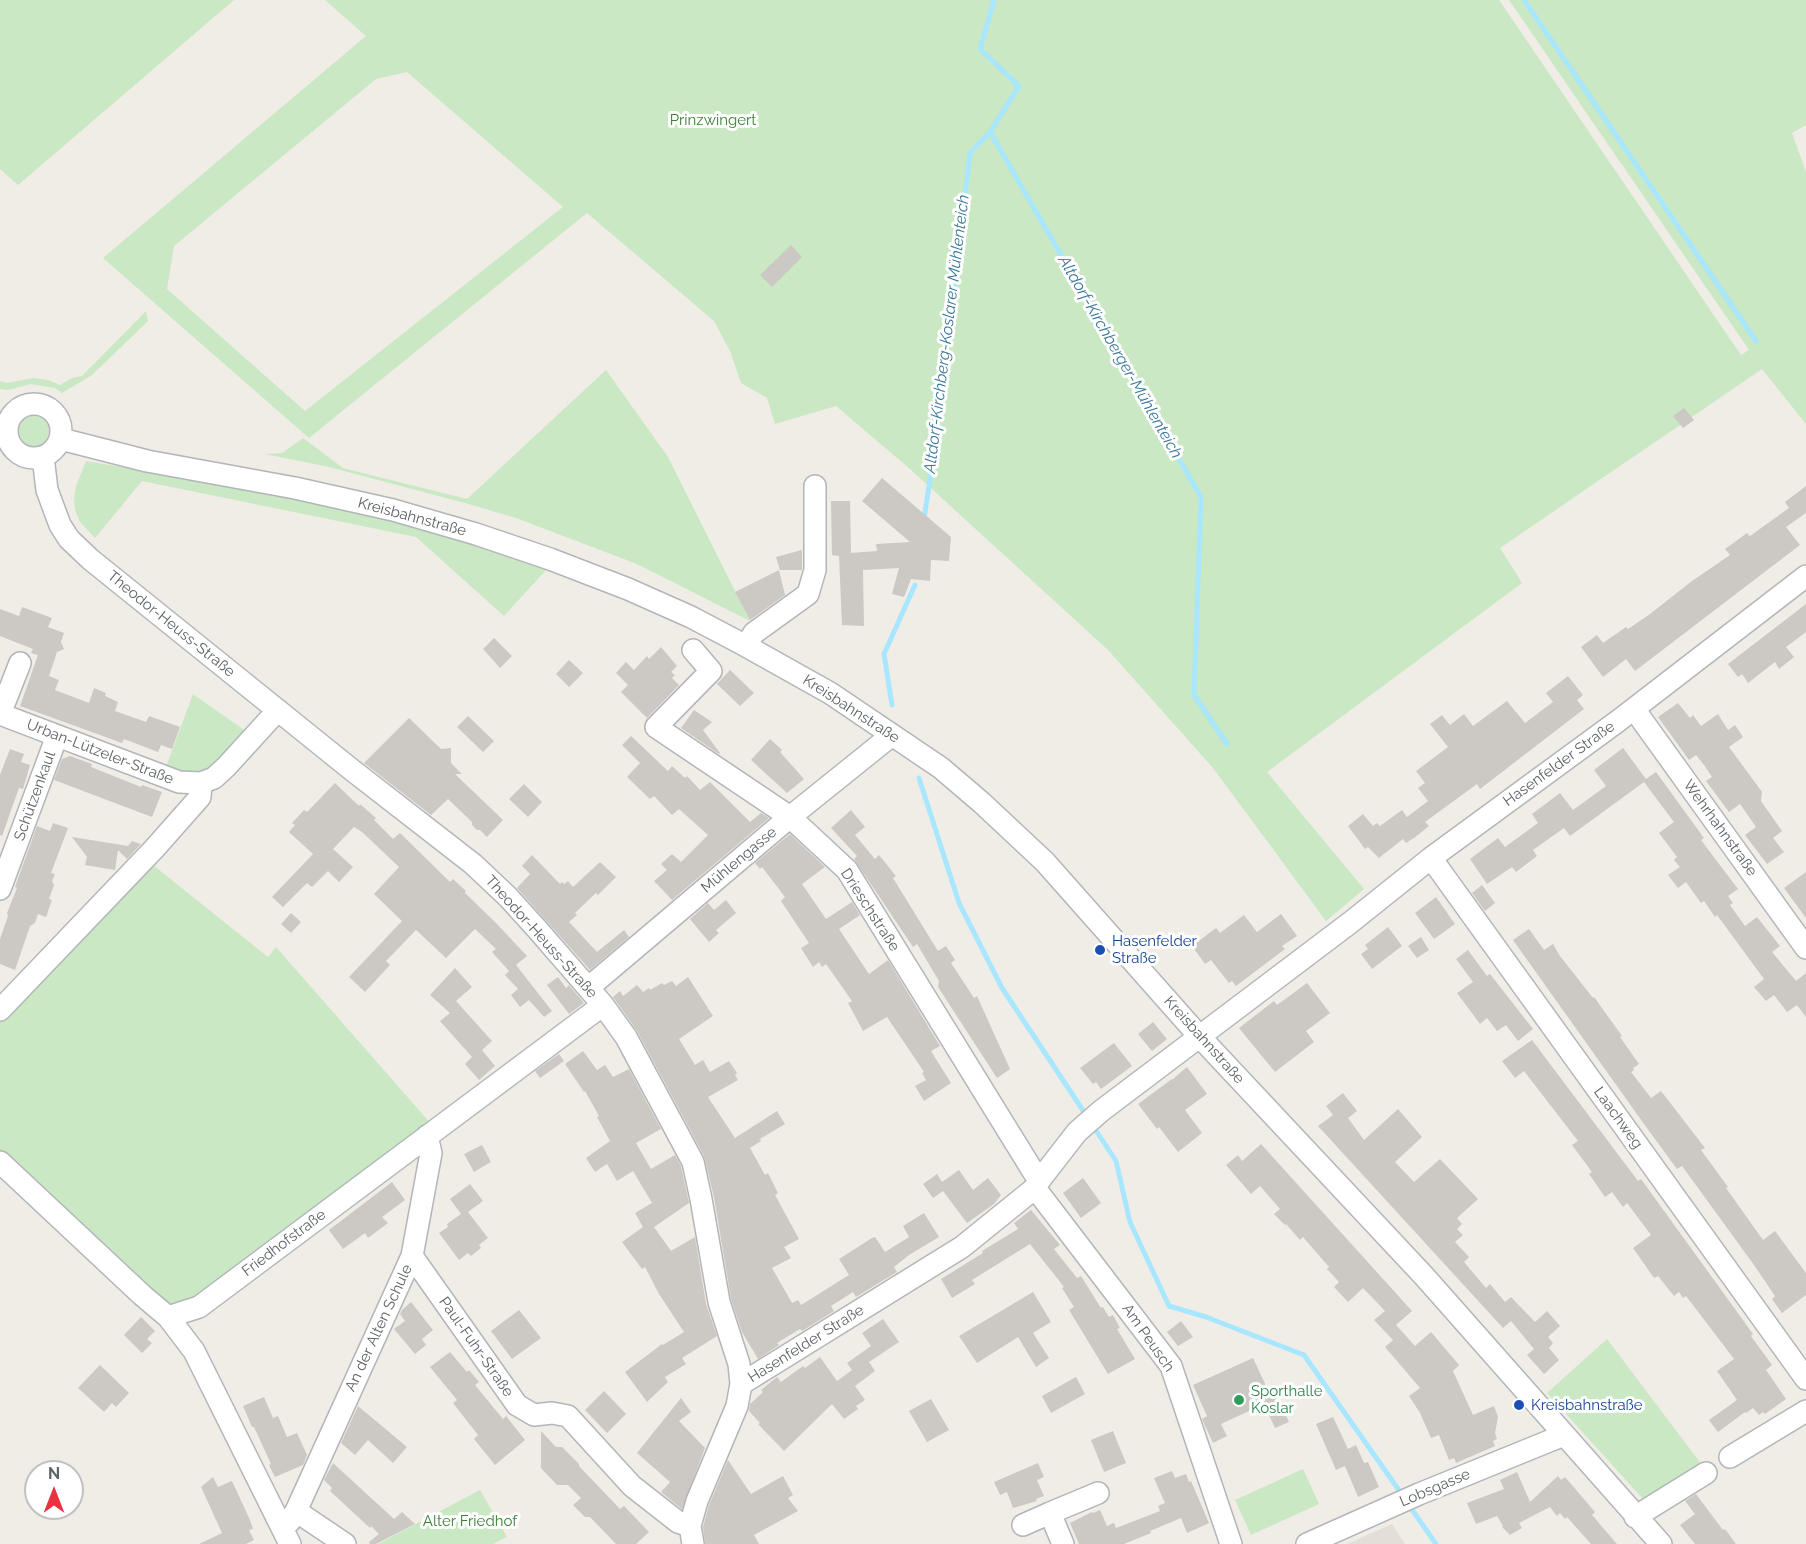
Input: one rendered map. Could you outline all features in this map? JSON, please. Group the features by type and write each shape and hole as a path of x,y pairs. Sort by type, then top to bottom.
{"street":[{"path":"25,405 42,405 50,408 56,414 62,430 61,439 54,450 43,457 26,457 19,453 6,452 8,436 4,422 25,405"},
{"name":"Kreisbahnstraße","path":"61,439 147,461 295,488 393,510 476,534 550,559 628,589 691,617 746,646 830,693 941,768 1045,862 1199,1036 1424,1276 1661,1544"},
{"name":"Theodor-Heuss-Straße","path":"43,457 47,490 60,525 69,539 90,559 361,778 473,864 508,897 603,1005 626,1037 693,1162 718,1302 739,1364 741,1384 737,1406 697,1501 691,1535"},
{"path":"746,646 754,633 808,594 814,570 815,486"},
{"name":"Hasenfelder Straße","path":"741,1384 962,1247 1037,1185 1077,1132 1101,1111 1352,922 1431,858 1634,709 1806,576"},
{"name":"Drieschstraße","path":"693,650 711,671 656,727 790,817 847,870 1037,1185"},
{"name":"Urban-Lützeler-Straße","path":"20,663 0,714 179,782 201,783"},
{"name":"Wehrhahnstraße","path":"1634,709 1806,948"},
{"path":"0,1010 162,841 200,796 201,783 214,778 226,767 278,710"},
{"name":"Mühlengasse","path":"588,988 790,817 892,735"},
{"name":"Schützenkaul","path":"0,889 57,736"},
{"name":"Laachweg","path":"1431,858 1806,1379"},
{"name":"Friedhofstraße","path":"168,1317 199,1307 603,1005"},
{"name":"An der Alten Schule","path":"282,1540 412,1256 431,1153 427,1136"},
{"path":"0,1162 168,1317 194,1351 282,1540"},
{"name":"Am Peusch","path":"1037,1185 1171,1366 1231,1544"},
{"name":"Paul-Fuhr-Straße","path":"412,1256 517,1405 534,1415 552,1413 568,1416 632,1486 691,1535"},
{"path":"1730,1457 1806,1411"},
{"name":"Lobsgasse","path":"1307,1544 1419,1494 1564,1435"},
{"path":"1635,1517 1706,1473"},
{"path":"1023,1525 1098,1492"},
{"path":"296,1511 345,1544"},
{"path":"1050,1513 1063,1544"}],"shaded area":[{"path":"1392,1524 1405,1544 1347,1544"}],"green space":[{"path":"0,0 234,0 18,185 0,169"},
{"name":"Prinzwingert","path":"325,0 1499,0 1741,355 1749,350 1509,0 1806,0 1806,125 1792,133 1806,172 1806,424 1762,369 1500,548 1522,583 1267,772 1364,889 1326,921 1213,768 1108,650 910,469 836,406 775,424 767,398 741,383 730,351 714,321 587,213 309,438 103,258 366,36","holes":["407,72 563,207 305,411 167,289 174,246 376,79"]},
{"path":"146,311 148,321 92,375 62,393 55,388 31,384 8,390 0,389 0,381 7,383 34,378 60,385 72,378 82,376"},
{"path":"606,370 668,457 750,621 637,564 516,518 329,467 265,454 282,453 303,438 343,468 467,499"},
{"path":"34,416 45,420 49,431 45,442 34,446 23,442 19,431 23,420"},
{"path":"86,461 276,494 421,528 547,569 504,616 416,537 142,481 95,538 80,522 75,510 76,486"},
{"path":"193,694 247,732 211,769 192,776 166,767"},
{"path":"148,861 268,957 276,947 432,1125 195,1305 165,1309 0,1155 0,1017"},
{"path":"1607,1339 1702,1465 1643,1499 1547,1393"},
{"path":"1303,1469 1319,1504 1251,1535 1235,1500"},
{"name":"Alter Friedhof","path":"480,1490 507,1537 493,1544 378,1544"}],"building":[{"path":"791,245 802,257 772,287 760,275"},
{"path":"1684,408 1694,420 1683,428 1673,416"},
{"path":"882,478 951,537 949,561 931,560 930,581 911,579 904,597 892,594 899,568 863,570 864,626 842,625 839,556 832,555 831,501 850,501 851,553 877,551 876,544 910,542 862,501"},
{"path":"1806,486 1806,513 1786,527 1800,545 1635,671 1626,659 1603,677 1581,647 1597,635 1603,643 1650,614 1730,555 1725,549 1747,533 1750,536 1789,508 1785,502"},
{"path":"802,550 802,570 780,570 776,557"},
{"path":"779,570 785,595 750,620 735,592"},
{"path":"1806,604 1806,632 1786,647 1794,657 1779,669 1775,662 1748,683 1742,674 1738,677 1728,664"},
{"path":"22,607 52,618 48,627 64,633 61,642 64,649 57,652 49,676 59,680 55,690 89,703 94,688 118,702 115,711 146,722 149,716 180,727 172,749 161,745 158,752 124,739 122,743 20,706 38,655 31,653 33,649 0,636 0,609 19,616"},
{"path":"494,638 512,656 500,668 483,649"},
{"path":"661,647 677,666 671,672 675,675 672,678 679,685 647,718 621,692 628,685 616,673 626,662 634,670 647,656 649,659"},
{"path":"569,660 583,673 569,687 556,674"},
{"path":"730,670 754,693 740,706 717,684"},
{"path":"1568,676 1583,695 1577,700 1584,709 1480,789 1477,784 1425,822 1429,826 1414,838 1406,843 1403,839 1379,858 1368,847 1365,849 1348,826 1363,814 1373,826 1377,823 1380,826 1402,810 1407,817 1428,801 1418,788 1425,783 1416,771 1448,747 1430,724 1442,715 1450,725 1464,714 1473,726 1507,701 1525,723 1553,702 1546,693"},
{"path":"1678,703 1690,718 1693,715 1701,726 1718,714 1728,730 1735,725 1743,737 1729,747 1762,792 1761,801 1782,831 1773,838 1784,852 1767,864 1745,835 1756,827 1740,804 1729,812 1706,781 1712,777 1704,765 1696,755 1689,760 1658,717"},
{"path":"694,710 712,722 703,730 719,754 681,728"},
{"path":"468,716 494,741 483,752 457,727"},
{"path":"409,718 441,749 451,748 451,763 462,774 455,774 503,820 487,837 477,830 472,822 448,799 431,815 364,763"},
{"path":"631,736 668,771 672,766 685,778 687,776 700,790 710,782 750,822 761,813 769,818 672,900 654,881 667,870 661,864 672,854 681,862 708,835 679,809 672,815 654,796 650,799 627,777 640,763 622,745"},
{"path":"770,739 782,750 780,752 804,779 787,793 751,760"},
{"path":"1623,748 1646,779 1656,772 1704,838 1701,840 1738,889 1728,896 1733,903 1730,905 1745,926 1757,917 1780,946 1772,952 1796,981 1806,973 1806,1017 1797,1005 1787,1012 1774,995 1766,1001 1754,987 1764,979 1717,915 1715,917 1704,901 1701,903 1686,882 1678,888 1668,875 1680,867 1674,860 1677,857 1659,833 1674,822 1644,782 1570,836 1564,828 1533,850 1537,856 1516,872 1512,867 1487,884 1470,859 1498,838 1505,847 1538,823 1532,814 1560,793 1573,810 1606,786 1594,770"},
{"path":"10,749 24,754 21,762 30,765 23,789 19,788 2,836 0,835 0,775"},
{"path":"70,756 141,787 142,785 162,792 152,817 54,780 62,759"},
{"path":"335,783 359,806 360,804 376,818 374,820 393,839 400,833 450,882 453,879 466,891 465,893 527,956 516,965 552,1011 544,1017 529,1000 520,1007 511,995 518,989 505,975 509,971 492,952 496,949 475,929 446,958 416,930 386,961 390,965 365,992 349,977 402,921 374,894 399,867 354,827 333,849 353,867 339,882 328,871 312,887 307,883 283,907 272,897 313,854 289,832 295,825 292,823 304,810 307,812"},
{"path":"524,784 542,802 528,817 509,799"},
{"path":"851,810 865,827 855,835 875,859 879,855 896,876 893,878 938,951 946,946 955,960 951,963 974,998 977,996 1010,1069 997,1078 938,987 939,981 917,944 913,947 854,859 857,856 831,828"},
{"path":"53,823 68,828 51,873 55,874 49,899 52,900 46,917 38,914 35,923 30,926 15,970 0,964 0,939 17,888 15,887 37,826 50,831"},
{"path":"790,834 825,867 802,884 826,919 852,902 860,915 839,929 869,974 888,960 940,1046 931,1051 951,1083 924,1101 915,1086 926,1080 922,1073 924,1072 887,1017 863,1031 848,1003 852,1001 826,964 822,967 819,962 813,967 801,948 809,943 781,901 785,897 762,867 760,869 755,863"},
{"path":"72,837 128,846 132,841 141,844 127,859 118,850 115,870 85,865 87,857"},
{"path":"532,855 560,884 568,881 573,887 600,862 616,877 575,913 577,915 569,922 597,952 624,930 629,937 590,970 517,888 530,874 522,866"},
{"path":"1806,872 1806,918 1784,888"},
{"path":"1482,885 1495,903 1485,911 1472,893"},
{"path":"1436,897 1455,924 1434,939 1415,913"},
{"path":"726,900 736,913 716,930 719,933 709,942 690,919 708,903 714,910"},
{"path":"291,913 301,922 291,933 281,924"},
{"path":"1281,914 1297,936 1282,946 1285,949 1236,986 1232,981 1229,983 1211,960 1205,964 1192,946 1216,928 1220,933 1244,915 1257,932"},
{"path":"1388,927 1402,946 1372,969 1361,954 1368,949 1365,945"},
{"path":"1529,929 1544,950 1553,944 1560,956 1594,997 1639,1064 1631,1072 1651,1098 1661,1091 1705,1148 1701,1150 1763,1240 1775,1231 1806,1273 1806,1295 1782,1313 1772,1299 1775,1296 1754,1265 1682,1166 1677,1169 1513,940"},
{"path":"1421,937 1429,950 1417,958 1408,946"},
{"path":"1468,950 1487,976 1490,974 1533,1029 1518,1041 1506,1025 1497,1031 1487,1018 1480,1024 1457,993 1473,982 1456,959"},
{"path":"455,968 472,987 456,1001 492,1041 482,1050 495,1066 479,1080 465,1064 472,1057 440,1021 450,1013 430,995"},
{"path":"558,977 566,988 569,985 584,1003 569,1014 547,985"},
{"path":"688,977 713,1016 679,1039 695,1065 703,1060 710,1072 729,1061 737,1073 735,1075 738,1080 708,1097 735,1138 777,1111 785,1124 750,1148 765,1175 768,1173 778,1193 775,1195 799,1239 784,1247 791,1258 772,1268 792,1303 798,1300 801,1305 849,1275 839,1259 872,1238 875,1237 885,1252 909,1237 903,1226 924,1213 939,1237 894,1267 897,1272 856,1297 853,1292 831,1306 834,1311 777,1343 779,1345 758,1359 742,1332 731,1299 714,1197 704,1156 637,1031 613,997 620,991 623,996 637,985 643,992 672,981 676,986"},
{"path":"1307,983 1330,1013 1306,1031 1314,1042 1275,1072 1239,1028 1274,1001 1277,1005"},
{"path":"1153,1022 1167,1039 1152,1051 1138,1034"},
{"path":"1532,1040 1638,1181 1641,1179 1753,1334 1751,1336 1772,1365 1766,1370 1786,1399 1765,1414 1763,1412 1759,1415 1753,1408 1718,1432 1709,1420 1737,1400 1717,1371 1734,1359 1686,1296 1683,1298 1679,1292 1674,1296 1658,1276 1654,1278 1633,1248 1651,1235 1627,1203 1623,1207 1612,1192 1605,1197 1589,1174 1592,1172 1572,1145 1578,1141 1524,1071 1515,1078 1502,1061"},
{"path":"1114,1043 1132,1066 1101,1089 1096,1082 1093,1084 1080,1068"},
{"path":"583,1051 597,1070 605,1065 613,1077 629,1069 661,1129 636,1143 651,1169 675,1155 681,1166 689,1203 654,1227 671,1251 695,1237 706,1304 717,1336 682,1358 686,1364 665,1377 668,1382 647,1402 625,1372 662,1344 684,1332 659,1294 645,1267 642,1269 622,1242 643,1227 635,1213 652,1203 633,1171 617,1181 607,1164 595,1172 586,1158 610,1141 585,1091 565,1064"},
{"path":"559,1054 564,1061 540,1078 535,1071"},
{"path":"1187,1067 1207,1094 1185,1110 1202,1133 1178,1152 1138,1104"},
{"path":"1343,1093 1357,1111 1348,1118 1364,1140 1398,1109 1422,1137 1395,1162 1414,1182 1440,1159 1478,1199 1457,1218 1462,1224 1457,1229 1463,1235 1455,1242 1469,1257 1464,1262 1486,1288 1490,1284 1505,1302 1511,1297 1535,1322 1547,1311 1560,1326 1548,1337 1553,1343 1549,1348 1559,1360 1544,1374 1527,1355 1534,1349 1511,1321 1503,1328 1318,1126 1333,1115 1326,1106"},
{"path":"1261,1144 1412,1311 1396,1325 1415,1346 1431,1332 1459,1365 1453,1371 1473,1415 1494,1406 1498,1417 1495,1433 1497,1439 1493,1441 1495,1446 1456,1463 1454,1458 1449,1460 1439,1435 1431,1438 1420,1413 1409,1396 1420,1388 1385,1347 1393,1340 1374,1320 1385,1311 1363,1288 1348,1302 1334,1287 1339,1282 1327,1269 1329,1267 1303,1237 1300,1240 1274,1214 1280,1209 1260,1186 1251,1194 1226,1165 1238,1155 1242,1161"},
{"path":"482,1145 491,1162 474,1172 464,1154"},
{"path":"959,1170 973,1190 988,1178 1001,1195 994,1204 967,1223 943,1191 933,1198 923,1184 937,1174 942,1182"},
{"path":"1083,1178 1101,1203 1081,1218 1063,1193"},
{"path":"392,1182 405,1200 382,1217 388,1223 368,1238 365,1233 343,1249 329,1230"},
{"path":"470,1184 483,1201 468,1212 488,1238 471,1256 468,1253 459,1260 439,1233 461,1214 450,1199"},
{"path":"1031,1210 1060,1245 1054,1249 1077,1278 1081,1276 1109,1317 1113,1315 1120,1328 1117,1329 1135,1359 1108,1374 1069,1310 1074,1307 1062,1288 1064,1287 1030,1244 972,1280 975,1284 952,1298 941,1279 1018,1229 1014,1223"},
{"path":"1033,1292 1051,1322 1033,1333 1049,1358 1036,1367 1018,1337 977,1363 959,1336"},
{"path":"411,1302 433,1330 422,1339 426,1345 415,1354 394,1329 405,1321 400,1314"},
{"path":"519,1310 541,1338 512,1359 491,1331"},
{"path":"141,1317 155,1331 147,1339 152,1343 142,1353 124,1335"},
{"path":"883,1319 899,1342 869,1362 875,1371 855,1386 865,1400 856,1406 858,1409 844,1419 832,1404 784,1451 758,1424 760,1423 749,1411 750,1404 763,1392 761,1390 777,1377 781,1382 820,1357 837,1381 852,1370 847,1363 871,1346 862,1333"},
{"path":"1181,1321 1193,1337 1178,1346 1167,1332"},
{"path":"450,1352 479,1382 475,1385 503,1419 506,1416 525,1440 495,1465 474,1439 478,1435 453,1403 457,1400 430,1367"},
{"path":"1253,1358 1267,1388 1272,1386 1289,1422 1275,1428 1264,1404 1221,1424 1227,1436 1213,1443 1202,1419 1207,1416 1193,1385"},
{"path":"100,1365 129,1393 116,1407 112,1403 104,1412 78,1388"},
{"path":"1076,1377 1085,1394 1051,1413 1042,1396"},
{"path":"604,1391 626,1414 607,1433 585,1410"},
{"path":"264,1397 273,1418 278,1416 287,1437 297,1433 307,1455 303,1465 275,1477 243,1406"},
{"path":"681,1398 691,1412 679,1421 705,1448 682,1509 661,1492 670,1482 637,1453"},
{"path":"931,1399 949,1430 927,1442 909,1411"},
{"path":"358,1406 407,1447 393,1463 368,1440 355,1455 341,1443"},
{"path":"1333,1417 1348,1449 1356,1445 1364,1463 1368,1462 1379,1487 1358,1497 1345,1466 1336,1470 1316,1424"},
{"path":"541,1431 556,1447 562,1447 620,1509 624,1506 649,1532 636,1544 616,1544 590,1517 585,1517 573,1505 581,1498 568,1485 557,1485 541,1468"},
{"path":"1113,1431 1126,1463 1104,1472 1091,1440"},
{"path":"728,1460 751,1494 783,1476 793,1495 788,1498 798,1511 754,1535 759,1544 705,1544 703,1527 709,1505"},
{"path":"333,1463 394,1519 402,1512 415,1524 376,1544 370,1544 369,1542 379,1534 330,1491 332,1488 324,1480"},
{"path":"1038,1463 1044,1477 1037,1480 1044,1496 1036,1499 1037,1501 1013,1508 1007,1492 1000,1495 994,1482"},
{"path":"1172,1471 1175,1478 1186,1474 1189,1482 1191,1481 1209,1523 1187,1533 1181,1518 1124,1544 1079,1544 1070,1523 1092,1512 1100,1510 1107,1526 1114,1523 1116,1528 1160,1511 1158,1506 1165,1503 1154,1478"},
{"path":"1517,1472 1530,1502 1558,1476 1561,1480 1565,1477 1595,1512 1592,1515 1617,1544 1591,1544 1567,1517 1565,1519 1560,1513 1557,1516 1550,1507 1519,1523 1522,1528 1510,1535 1502,1527 1497,1516 1476,1524 1467,1503 1504,1489 1500,1480"},
{"path":"213,1477 218,1487 232,1481 250,1520 253,1529 249,1530 254,1540 246,1544 199,1544 222,1533 201,1487"},
{"path":"1696,1494 1736,1544 1695,1544 1680,1525 1695,1514 1685,1501"}],"waterway":[{"name":"Altdorf-Kirchberger-Mühlenteich","path":"992,0 994,1 980,49 1019,86 990,132 1201,497 1194,695 1227,744"},
{"path":"1524,0 1756,341"},
{"name":"Altdorf-Kirchberg-Koslarer Mühlenteich","path":"924,519 970,153 990,132"},
{"name":"Altdorf-Kirchberg-Koslarer Mühlenteich","path":"892,705 884,654 915,585"},
{"name":"Altdorf-Kirchberg-Koslarer Mühlenteich","path":"919,778 959,903 1002,988 1088,1118"},
{"name":"Altdorf-Kirchberg-Koslarer Mühlenteich","path":"1093,1126 1116,1161 1130,1222 1169,1306 1206,1317 1304,1355 1403,1496"},
{"name":"Altdorf-Kirchberg-Koslarer Mühlenteich","path":"1408,1504 1436,1544"}],"place":[{"name":"Hasenfelder Straße","path":"1100,950"},
{"name":"Sporthalle Koslar","path":"1239,1400"},
{"name":"Kreisbahnstraße","path":"1519,1405"}]}
